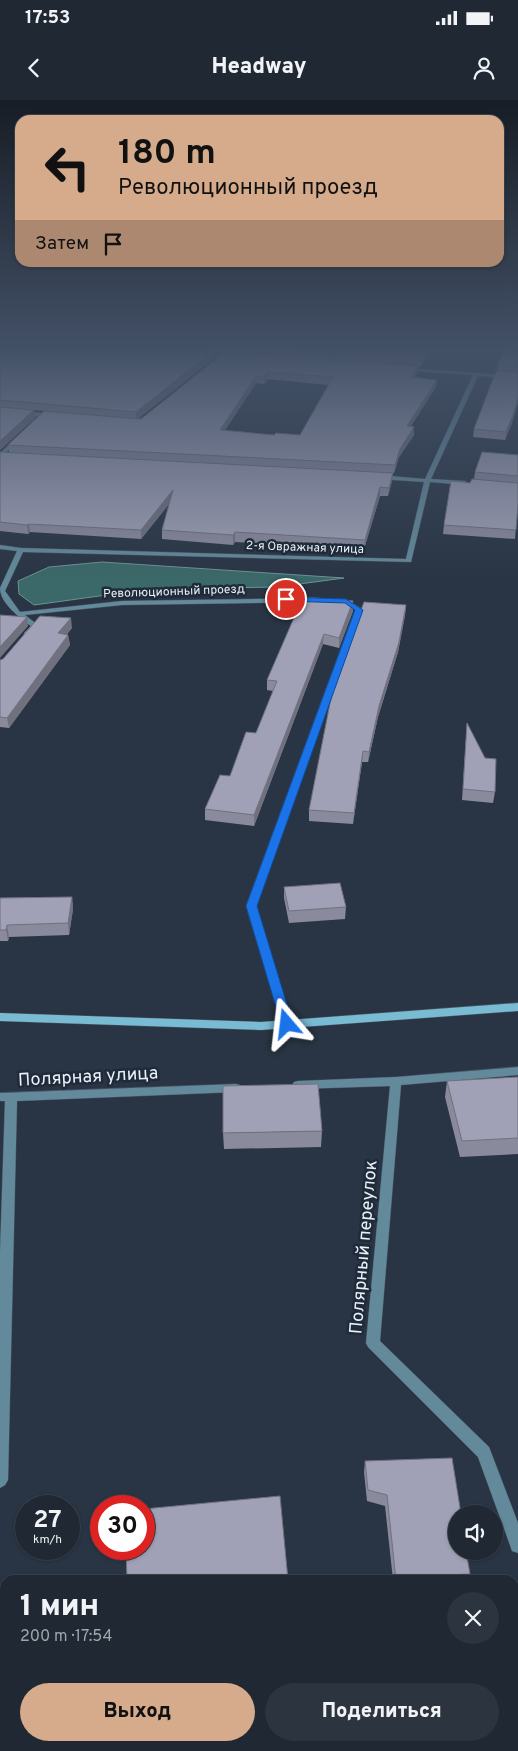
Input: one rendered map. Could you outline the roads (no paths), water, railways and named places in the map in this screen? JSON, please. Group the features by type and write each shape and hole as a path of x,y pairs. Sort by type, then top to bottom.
{"street":[{"name":"2-я Овражная улица","path":"0,546 21,550 409,561 428,479 451,428"},
{"path":"0,456 21,436"},
{"path":"0,456 10,457"},
{"path":"368,476 473,483"},
{"path":"21,550 2,591 18,614 35,626 23,639"},
{"name":"Революционный проезд","path":"18,614 122,603 266,599 321,600"},
{"path":"287,1024 251,906 359,610 346,601 338,601"},
{"path":"0,1017 261,1026 518,1007"},
{"path":"287,1086 396,1081 518,1071"},
{"name":"Полярный переулок","path":"396,1081 373,1343 484,1452 518,1545"},
{"name":"Полярная улица","path":"0,1480 6,1098 248,1087"}]}
